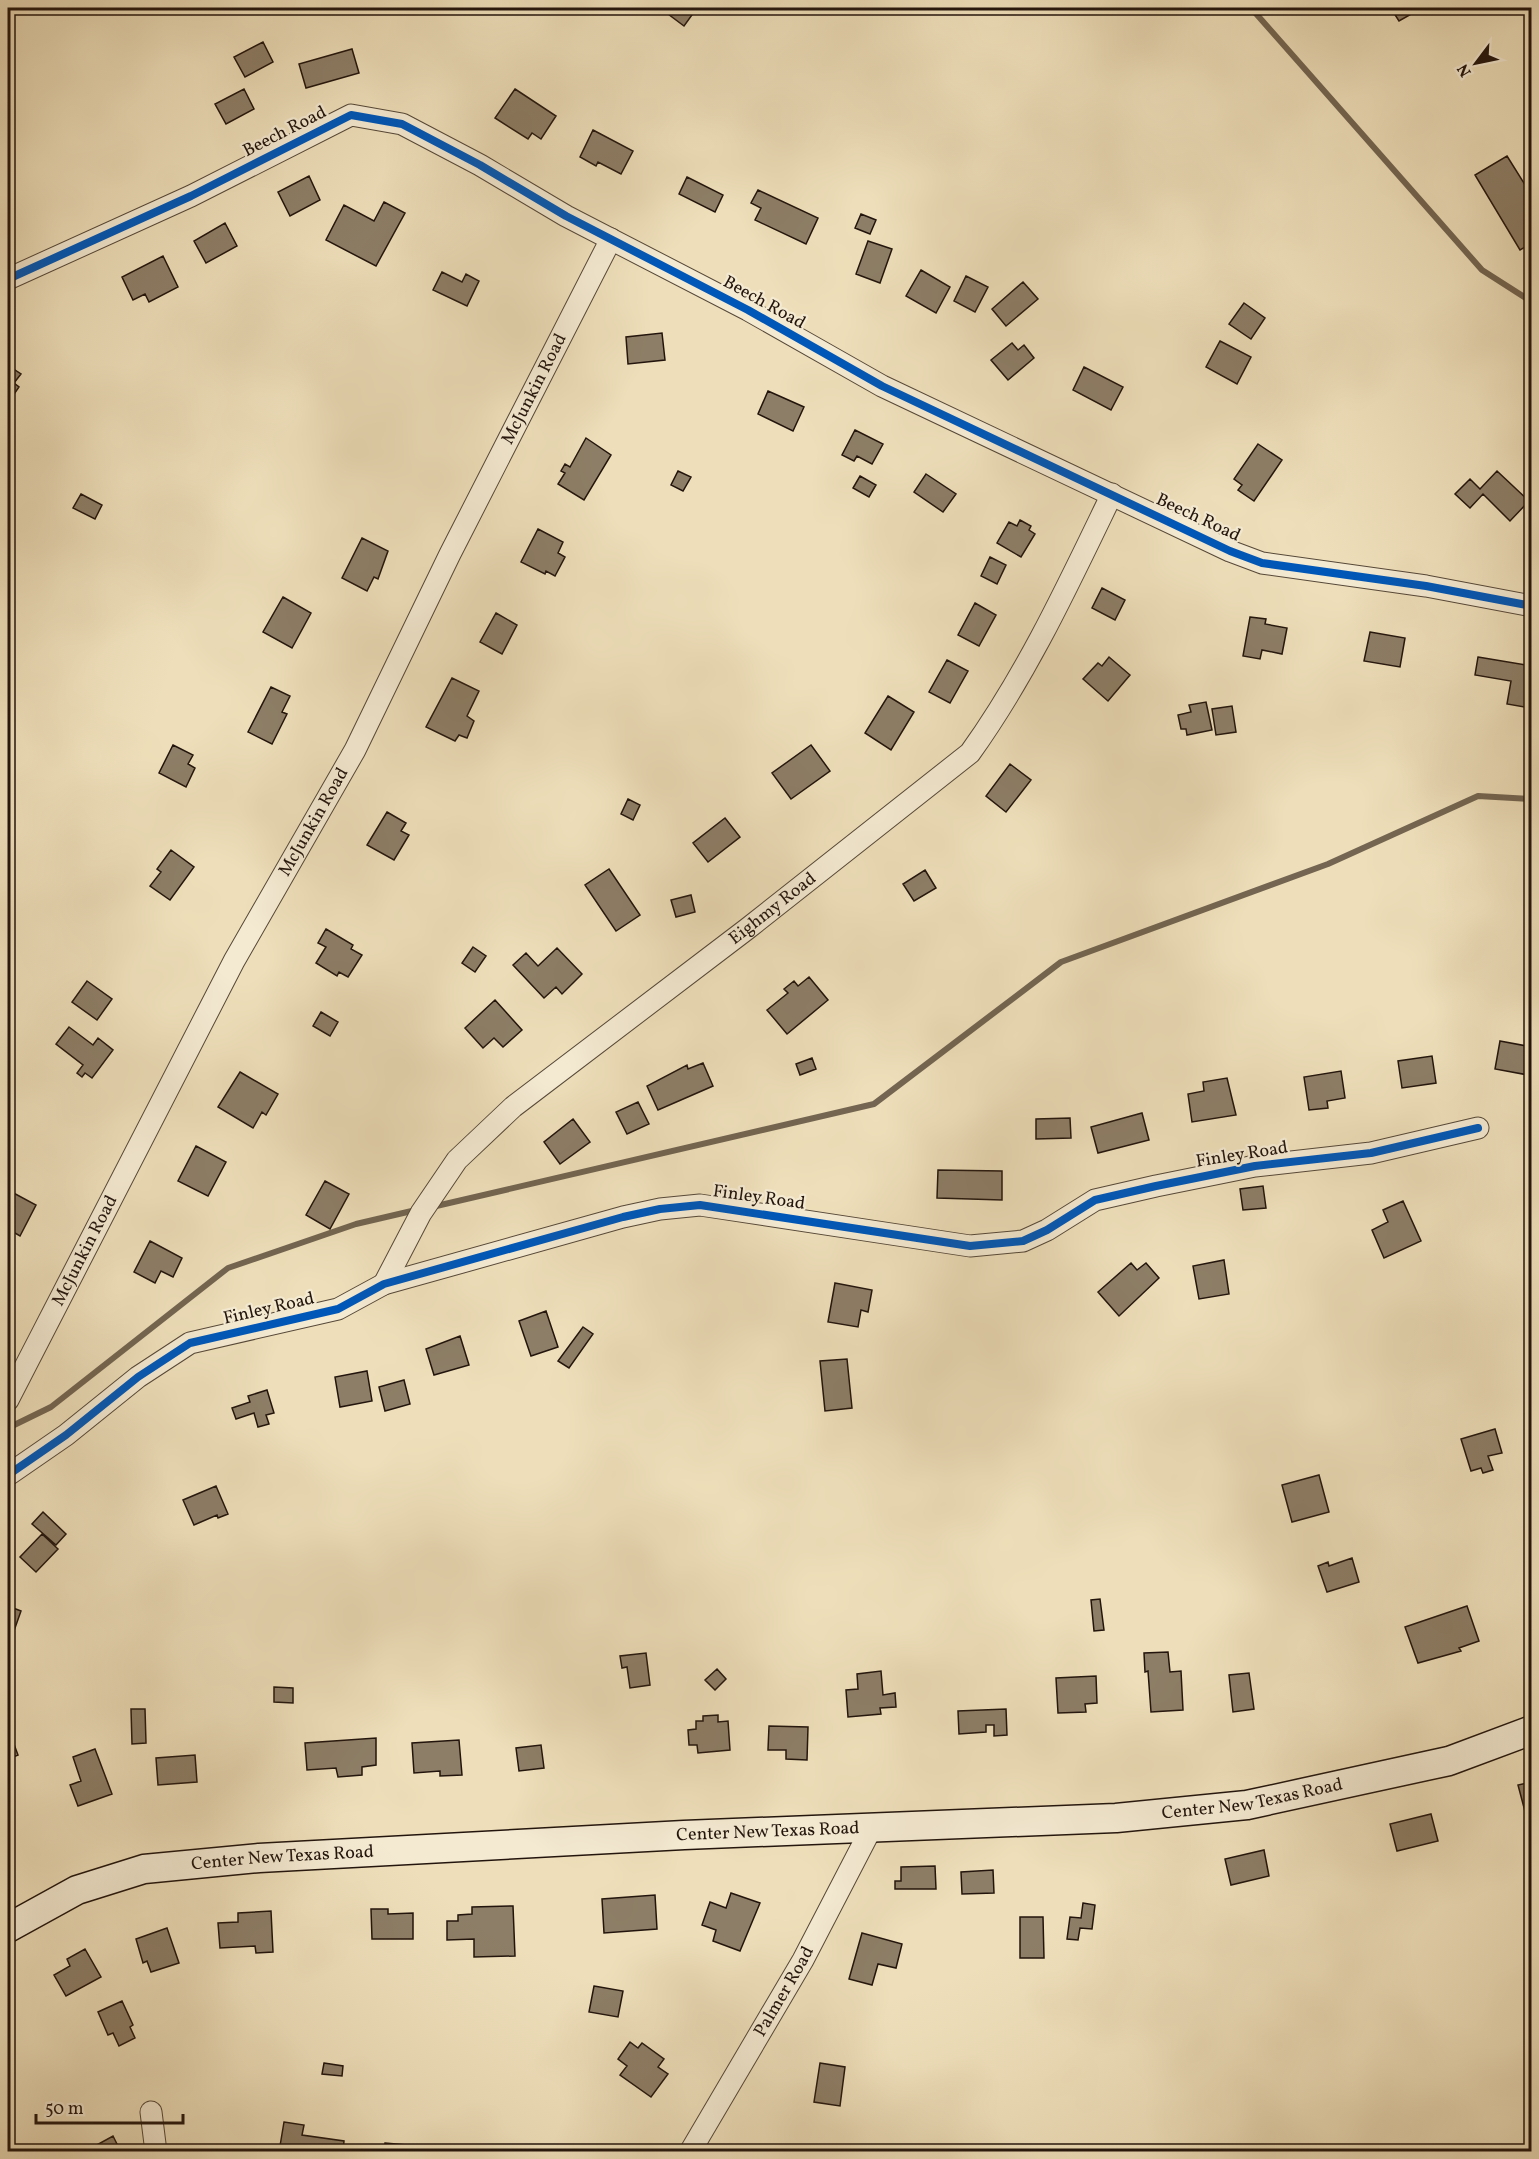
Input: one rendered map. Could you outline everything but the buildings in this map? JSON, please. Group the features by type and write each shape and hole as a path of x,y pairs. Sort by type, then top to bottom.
{"street":[{"name":"Beech Road","path":"8,279 191,196 351,115 402,124 611,239 748,310 882,386 1230,551 1262,563 1426,586 1532,606"},
{"name":"McJunkin Road","path":"8,1400 234,961 355,750 450,554 611,239"},
{"name":"Eighmy Road","path":"384,1284 421,1213 457,1160 513,1107 747,929 970,753 997,716 1033,656 1112,494"},
{"name":"Finley Road","path":"8,1475 66,1435 138,1377 190,1342 338,1309 384,1284 623,1217 660,1209 700,1205 970,1246 1023,1241 1047,1230 1095,1200 1255,1166 1371,1153 1478,1128"},
{"name":"Center New Texas Road","path":"8,1928 77,1890 144,1869 259,1858 872,1827 1116,1818 1246,1805 1449,1761 1532,1730"},
{"name":"Palmer Road","path":"690,2151 803,1960 872,1827"},
{"path":"151,2112 156,2151"}],"waterway":[{"path":"1251,8 1482,270 1532,302"},
{"path":"432,1207 874,1104 1061,962 1328,864 1478,796 1532,799"},
{"path":"8,1428 51,1407 228,1268 356,1224 416,1210"}],"cycle path":[{"path":"8,279 191,196 351,115 402,124 480,165 566,216 748,310 882,386 1230,551 1262,563 1426,586 1532,606"},
{"path":"8,1475 66,1435 138,1377 190,1343 338,1309 384,1284 623,1217 660,1209 700,1205 970,1246 1023,1241 1047,1230 1095,1200 1255,1166 1371,1153 1478,1128"}]}
